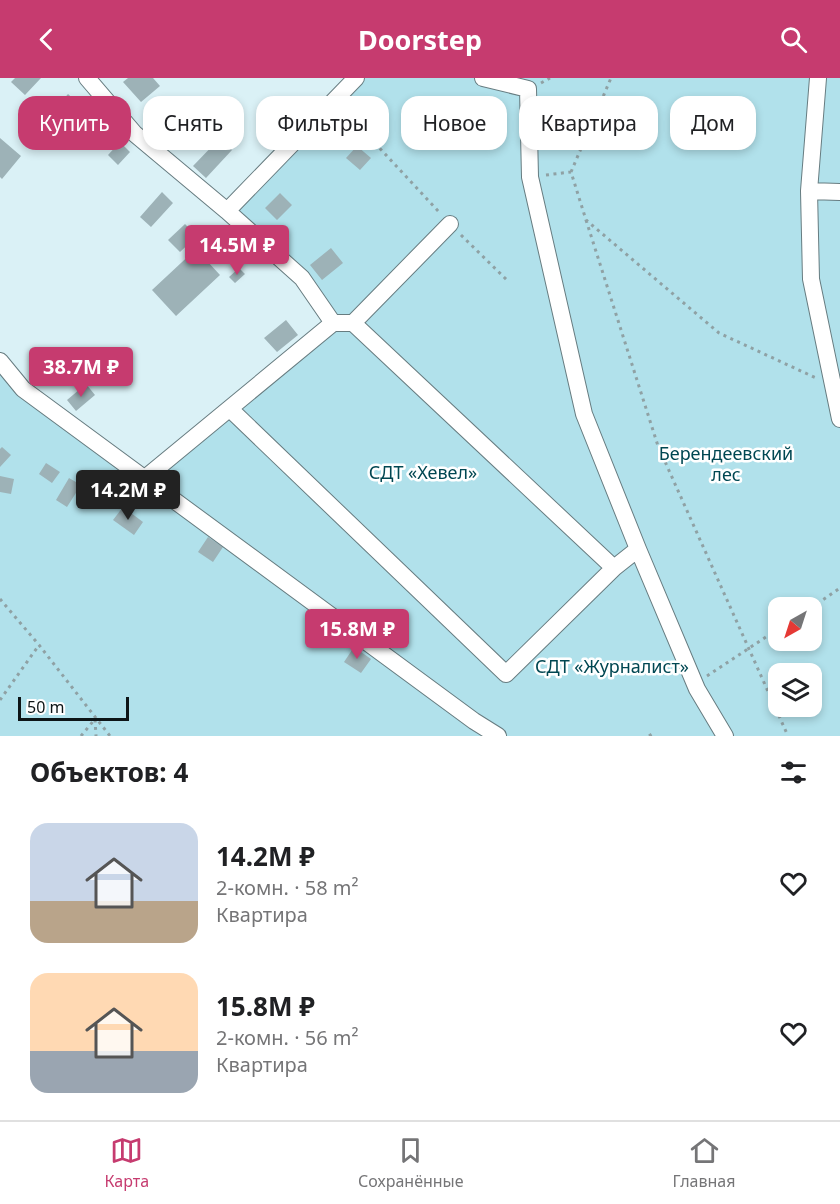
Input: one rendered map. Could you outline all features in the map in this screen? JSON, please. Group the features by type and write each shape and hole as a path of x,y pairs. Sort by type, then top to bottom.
{"street":[{"path":"87,78 135,134 302,278 333,323"},
{"path":"337,96 356,78"},
{"path":"483,78 528,89 530,177 584,414 697,689 724,736"},
{"path":"818,78 809,191 811,279 840,419"},
{"path":"226,211 285,150"},
{"path":"809,191 840,192"},
{"path":"353,323 450,224"},
{"path":"144,479 333,323 353,323 614,568"},
{"path":"0,360 23,389 474,721 498,736"},
{"path":"230,409 506,674 614,568 638,549"}],"path":[{"path":"611,78 571,172 658,446 788,736"},
{"path":"381,150 450,224 509,282"},
{"path":"530,177 571,172"},
{"path":"586,220 719,333 833,386"},
{"path":"822,600 840,588"},
{"path":"0,599 110,736"},
{"path":"697,689 707,676 768,636"},
{"path":"0,700 39,645"},
{"path":"81,736 95,718"},
{"path":"95,718 96,736"}],"green space":[{"path":"356,78 840,78 840,736 0,736 0,361 144,479 333,323 302,278 227,211 286,150 389,150 389,96 339,96"}],"building":[{"path":"15,78 41,78 25,95 11,82"},
{"path":"128,78 153,78 160,86 148,96 143,96 141,102 123,82"},
{"path":"0,138 21,156 2,179 0,177"},
{"path":"113,150 130,152 118,165 108,155"},
{"path":"208,150 232,150 206,178 193,166"},
{"path":"353,150 362,150 371,158 360,170 346,158"},
{"path":"162,192 173,203 151,227 140,217"},
{"path":"280,193 292,205 277,220 265,208"},
{"path":"185,224 197,236 180,252 168,240"},
{"path":"331,248 343,263 322,280 310,265"},
{"path":"196,249 220,275 176,316 152,290"},
{"path":"239,268 245,274 235,283 229,277"},
{"path":"286,320 298,335 277,352 264,338"},
{"path":"86,384 95,395 76,411 67,400"},
{"path":"2,447 11,455 0,467 0,449"},
{"path":"46,463 60,472 52,483 39,474"},
{"path":"0,476 14,479 11,494 0,492"},
{"path":"69,478 81,485 67,507 56,500"},
{"path":"123,507 143,522 134,535 113,520"},
{"path":"208,537 223,547 213,562 198,552"},
{"path":"354,647 371,659 361,673 344,662"}],"park label":[{"name":"Берендеевский лес","path":"726,463"},
{"name":"СДТ «Хевел»","path":"423,472"},
{"name":"СДТ «Журналист»","path":"612,666"}]}
